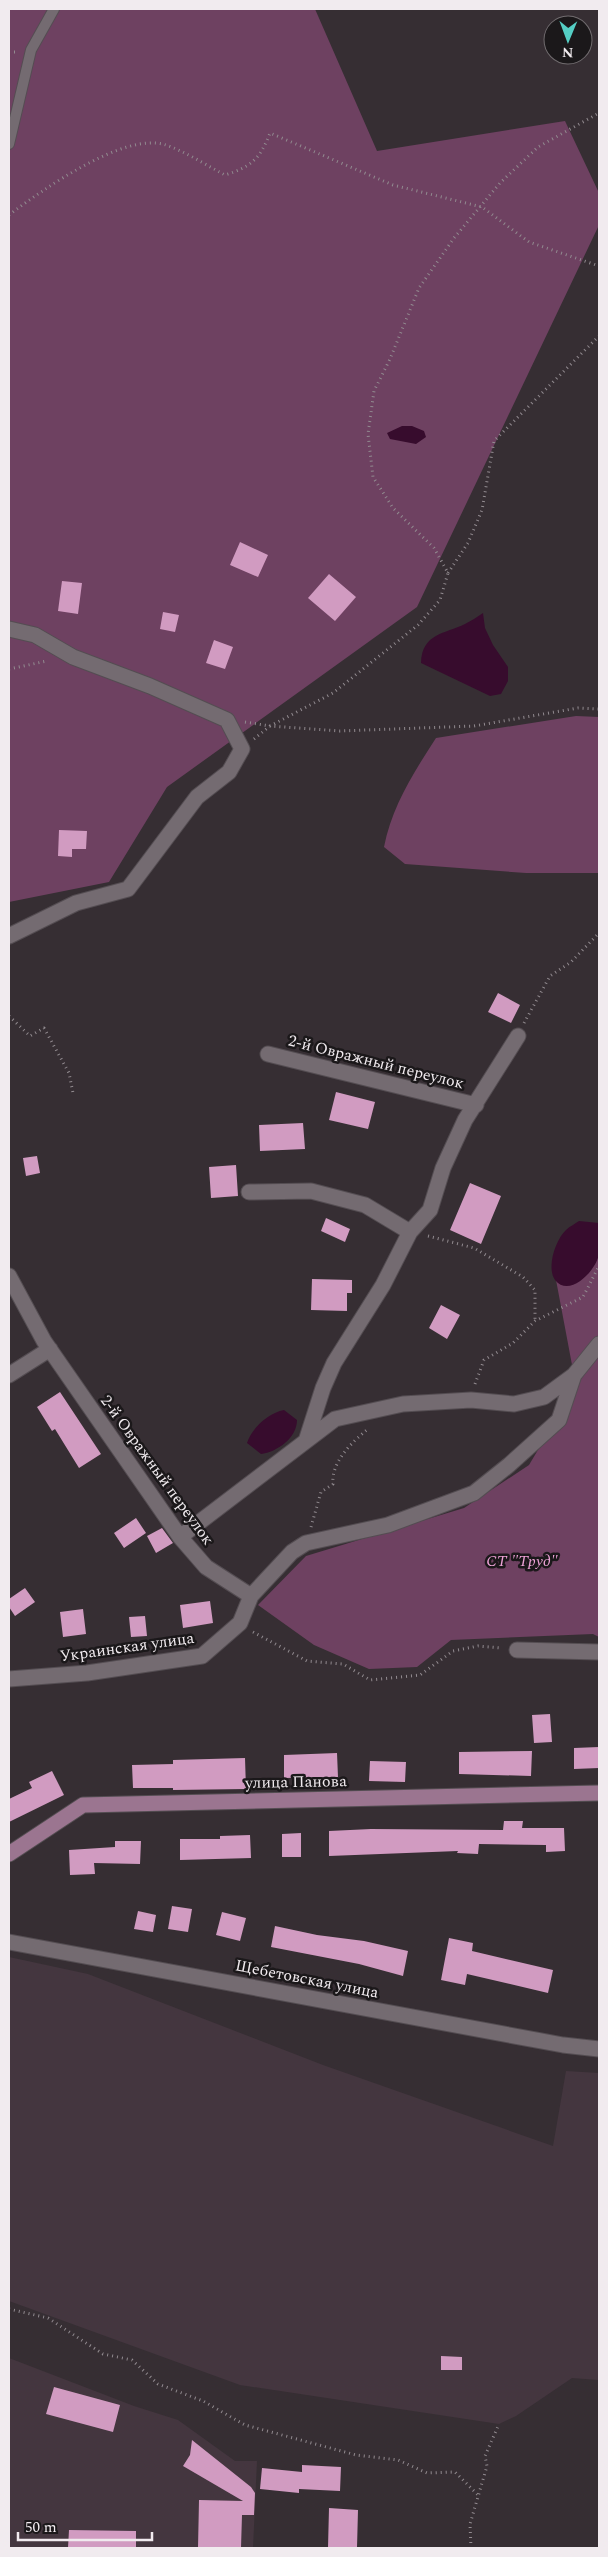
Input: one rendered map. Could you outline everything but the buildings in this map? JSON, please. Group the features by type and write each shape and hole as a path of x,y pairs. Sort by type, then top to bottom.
{"street":[{"path":"9,628 35,635 73,657 150,686 227,720 242,749 229,772 197,797 128,889 76,903 9,936"},
{"name":"2-й Овражный переулок","path":"306,1441 323,1388 334,1363 378,1293 410,1232 430,1210 443,1168 465,1120 518,1036"},
{"name":"2-й Овражный переулок","path":"268,1054 476,1105"},
{"path":"249,1192 311,1191 365,1205 410,1232"},
{"name":"2-й Овражный переулок","path":"9,1276 50,1349 180,1537 206,1567 251,1596"},
{"path":"180,1537 335,1419 403,1404 471,1400 514,1404 544,1397 574,1374 599,1344"},
{"path":"9,1375 50,1349"},
{"path":"251,1596 292,1552 306,1543 388,1525 474,1493 510,1465 559,1420 574,1374"},
{"name":"Украинская улица","path":"9,1679 87,1673 202,1656 240,1623 251,1596"},
{"path":"517,1650 599,1652"},
{"name":"улица Панова","path":"9,1854 83,1805 599,1794"},
{"name":"Щебетовская улица","path":"9,1942 563,2045 599,2049"}],"lane":[{"path":"9,144 31,50 54,9"}],"path":[{"path":"448,573 434,548 394,508 374,477 368,434 374,391 390,359 419,288 454,238 482,207 500,183 538,147 599,113"},
{"path":"9,215 105,153 137,142 165,145 225,175 246,169 262,152 270,133 393,185 482,207 529,242 599,266"},
{"path":"242,749 270,726 333,693 418,625 440,600 448,573 468,543 482,510 494,441 599,336"},
{"path":"9,668 73,657"},
{"path":"227,720 270,726 340,731 474,726 578,708 599,709"},
{"path":"518,1036 532,1006 550,976 571,962 599,933"},
{"path":"9,1016 30,1036 44,1028 69,1073 73,1093"},
{"path":"410,1232 474,1248 522,1277 535,1290 535,1321"},
{"path":"471,1400 476,1378 484,1360 513,1343 535,1321 583,1297 599,1266"},
{"path":"306,1543 321,1492 333,1484 332,1475 350,1443 372,1426"},
{"path":"240,1623 264,1639 307,1661 343,1664 370,1680 420,1675 453,1651 478,1646 517,1650"},
{"path":"9,2309 48,2318 103,2354 132,2360 158,2384 202,2401 245,2425 356,2456 398,2460 427,2473 455,2472 478,2495"},
{"path":"471,2548 470,2524 487,2466 485,2456 499,2424"}],"shaded area":[{"path":"402,426 412,426 424,431 426,437 416,444 390,439 387,433"},
{"path":"483,613 485,628 493,645 508,667 508,681 501,694 490,696 421,663 422,653 430,640 465,624"},
{"path":"579,1221 599,1223 599,1254 593,1267 582,1280 568,1286 561,1285 552,1274 553,1254 562,1234"},
{"path":"284,1410 297,1420 294,1433 279,1447 261,1454 247,1443 249,1437 261,1422 272,1414"},
{"path":"9,1957 88,1974 323,2065 553,2146 566,2071 599,2073 599,2380 572,2378 516,2416 499,2424 240,2385 9,2301"},
{"path":"9,2358 134,2406 178,2420 235,2461 257,2461 253,2548 9,2548"}],"green space":[{"path":"9,9 315,9 377,151 565,121 599,193 599,225 417,607 167,787 109,882 9,902"},
{"path":"576,716 599,717 599,873 526,873 405,864 384,847 398,803 436,738"},
{"name":"СТ \"Труд\"","path":"599,1240 599,1637 593,1634 451,1640 417,1667 369,1669 314,1645 258,1605 306,1556 464,1508 529,1465 576,1386 553,1264"}]}
